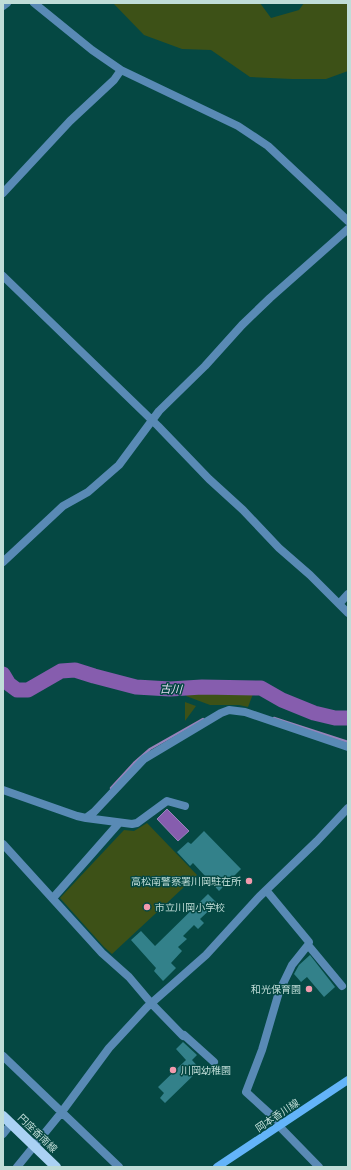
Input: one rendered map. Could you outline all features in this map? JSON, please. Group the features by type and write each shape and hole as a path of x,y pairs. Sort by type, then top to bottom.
{"main road":[{"name":"岡本香川線","path":"217,1167 348,1080"},
{"name":"円座香南線","path":"3,1116 56,1167"}],"street":[{"path":"3,6 7,3"},
{"path":"34,3 92,50 121,70 238,126 256,137 268,146 348,221"},
{"path":"3,193 70,121 114,80 121,70"},
{"path":"3,562 63,506 88,492 119,465 152,419 270,298 348,229"},
{"path":"3,276 152,419 208,480 251,519 279,548 310,575 348,613"},
{"path":"340,604 348,594"},
{"path":"86,818 94,812 144,759 221,713 229,710 245,712 348,747"},
{"path":"3,790 77,816 119,823 137,823 167,801 185,806"},
{"path":"17,1167 61,1113 109,1048 151,1003 206,955 266,890 345,819 348,808"},
{"path":"53,898 119,823"},
{"path":"3,844 102,953 129,977 151,1003 183,1036 184,1035 214,1062"},
{"path":"266,890 309,942 308,945 342,986"},
{"path":"308,945 292,965 279,992 262,1050 246,1092 280,1125 319,1167"},
{"path":"3,1056 119,1167"},
{"path":"3,1134 11,1124"}],"green space":[{"path":"113,3 260,3 271,18 299,10 304,3 348,3 348,71 326,79 250,77 211,50 182,49 144,35"},
{"path":"253,690 258,693 253,694 248,707 239,705 210,705 186,696 188,692"},
{"path":"185,702 196,706 185,721"},
{"path":"147,823 197,875 112,954 60,898 124,830 134,831"}],"shaded area":[{"path":"167,809 189,831 178,841 157,819"}],"building":[{"path":"204,831 241,869 219,891 193,863 190,866 177,852 188,842 191,844"},
{"path":"208,894 217,903 200,919 204,923 198,929 194,925 183,936 187,939 178,947 182,951 171,963 176,968 163,981 154,971 156,968 131,940 141,931 155,946"},
{"path":"310,955 335,987 324,997 307,977 301,982 294,974 299,965"},
{"path":"183,1042 197,1055 192,1060 200,1069 165,1103 160,1098 164,1093 158,1087 186,1060 176,1049"}],"waterway":[{"name":"古川","path":"3,674 9,684 17,690 28,690 61,671 75,670 136,687 170,689 202,687 261,688 282,700 314,713 335,718 348,718"},
{"path":"274,718 348,742"},
{"path":"111,788 134,763 150,749 203,719"}],"place":[{"name":"高松南警察署川岡駐在所","path":"249,881"},
{"name":"市立川岡小学校","path":"147,907"},
{"name":"和光保育園","path":"309,989"},
{"name":"川岡幼稚園","path":"173,1070"}]}
